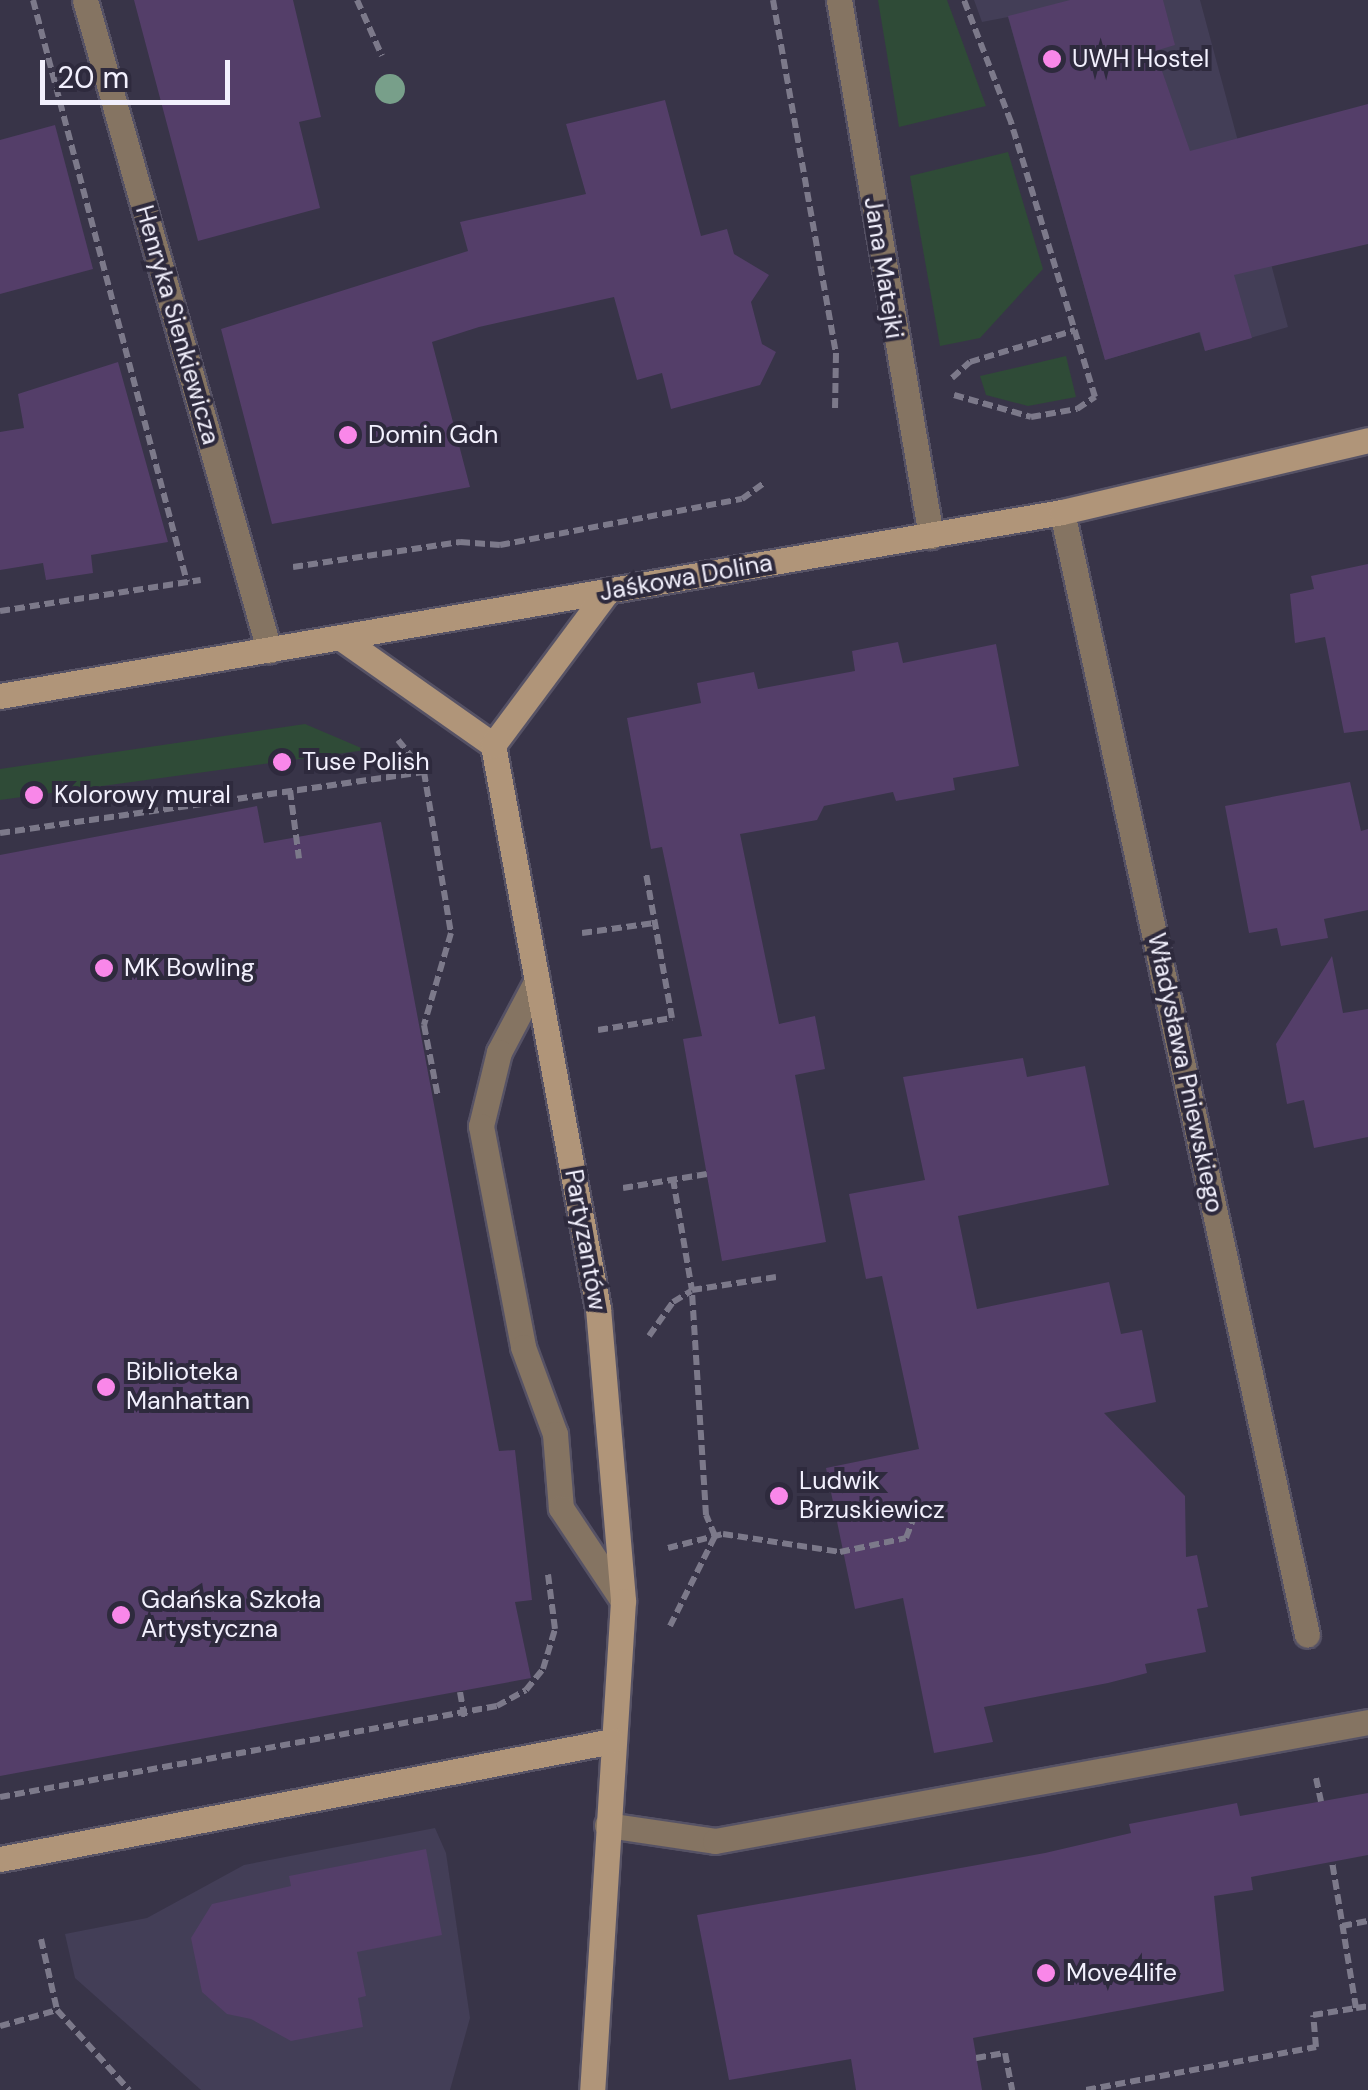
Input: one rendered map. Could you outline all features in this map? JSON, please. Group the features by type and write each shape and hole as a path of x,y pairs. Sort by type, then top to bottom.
{"street":[{"name":"Henryka Sienkiewicza","path":"85,0 269,650"},
{"name":"Jana Matejki","path":"839,0 931,536"},
{"name":"Jaśkowa Dolina","path":"0,696 1062,512 1368,440"},
{"name":"Władysława Pniewskiego","path":"1062,512 1307,1635"},
{"path":"341,638 493,745 607,592"},
{"name":"Partyzantów","path":"493,745 598,1308 623,1601 592,2090"},
{"path":"538,980 499,1052 481,1126 523,1347 554,1434 561,1508 623,1601"},
{"path":"607,1825 715,1841 1368,1722"},
{"path":"0,1858 612,1741"}],"path":[{"path":"33,0 187,582"},
{"path":"357,0 382,56"},
{"path":"773,0 836,353 835,411"},
{"path":"964,0 1011,122 1075,330 1095,397 1077,409 1031,418 940,390 970,362 1075,330"},
{"path":"0,611 460,542 500,545 742,499 765,482"},
{"path":"0,834 424,772"},
{"path":"290,790 299,858"},
{"path":"598,1030 672,1018 646,874"},
{"path":"582,933 654,922"},
{"path":"624,1188 707,1174"},
{"path":"670,1628 715,1536 706,1515 692,1290 673,1179"},
{"path":"648,1336 672,1302 692,1290 776,1278"},
{"path":"668,1548 715,1536 840,1552 906,1538 918,1508"},
{"path":"0,1797 464,1715 460,1692"},
{"path":"1332,1862 1356,2008"},
{"path":"1342,1926 1368,1921"},
{"path":"41,1939 57,2010 129,2090"},
{"path":"1086,2090 1316,2047 1312,2015 1368,2006"},
{"path":"0,2026 57,2010"},
{"path":"976,2058 1004,2052 1012,2090"}],"shaded area":[{"path":"974,0 1200,0 1288,327 1205,351 1199,332 1105,360 1008,17 982,22"},
{"path":"435,1828 446,1853 470,2018 450,2090 201,2090 75,1978 65,1934 147,1918 244,1865"}],"green space":[{"path":"878,0 947,0 986,106 899,127"},
{"path":"1008,152 1043,269 980,338 940,346 910,176"},
{"path":"1066,356 1076,397 1028,406 986,395 980,376"},
{"path":"305,724 366,750 0,800 0,769"}],"building":[{"path":"134,0 293,0 321,117 299,122 320,208 198,241"},
{"path":"1070,0 1163,0 1175,45 1155,51 1190,151 1368,104 1368,244 1234,275 1252,338 1205,351 1200,332 1105,360 1008,16"},
{"path":"665,100 701,236 727,229 734,254 769,275 751,302 762,344 776,352 760,385 671,409 662,373 637,380 614,297 479,327 432,342 470,487 272,524 221,329 468,251 460,222 586,194 566,124"},
{"path":"55,125 93,269 0,294 0,140"},
{"path":"118,362 168,542 91,555 93,573 46,580 43,563 0,570 0,432 24,428 18,394"},
{"path":"1368,564 1368,730 1344,733 1325,637 1295,643 1290,594 1314,589 1311,576"},
{"path":"898,642 903,663 996,644 1019,766 953,778 955,790 896,801 893,792 824,806 817,820 740,834 779,1024 815,1016 825,1069 795,1075 826,1242 722,1261 683,1039 702,1036 662,847 651,849 627,718 701,703 697,683 754,672 758,689 855,671 852,651"},
{"path":"1350,782 1361,831 1368,829 1368,910 1324,919 1328,938 1281,946 1277,928 1249,933 1225,806"},
{"path":"257,806 264,843 381,822 499,1451 515,1450 532,1600 515,1602 531,1678 0,1776 0,855"},
{"path":"1332,956 1343,1013 1368,1009 1368,1137 1314,1148 1304,1100 1287,1104 1276,1044"},
{"path":"1023,1058 1027,1077 1085,1066 1109,1185 958,1216 977,1309 1109,1282 1121,1334 1142,1330 1156,1402 1104,1413 1185,1496 1186,1557 1197,1555 1208,1607 1197,1609 1206,1652 1145,1664 1147,1673 1108,1683 984,1707 993,1742 934,1753 903,1598 855,1609 826,1468 919,1449 882,1276 866,1279 849,1194 925,1180 903,1077"},
{"path":"1368,1793 1368,1855 1251,1877 1253,1890 1214,1896 1224,1991 973,2038 982,2090 856,2090 851,2059 729,2080 697,1915 1045,1853 1131,1833 1129,1824 1237,1803 1240,1816"},
{"path":"426,1849 442,1935 357,1952 366,1996 358,1998 363,2027 291,2041 251,2019 227,2014 202,1992 191,1938 212,1904 291,1886 289,1876"}],"place":[{"name":"UWH Hostel","path":"1052,59"},
{"name":"Domin Gdn","path":"348,435"},
{"name":"Tuse Polish","path":"282,762"},
{"name":"Kolorowy mural","path":"34,795"},
{"name":"MK Bowling","path":"104,968"},
{"name":"Biblioteka Manhattan","path":"106,1387"},
{"name":"Ludwik Brzuskiewicz","path":"779,1496"},
{"name":"Gdańska Szkoła Artystyczna","path":"121,1615"},
{"name":"Move4life","path":"1046,1973"}]}
